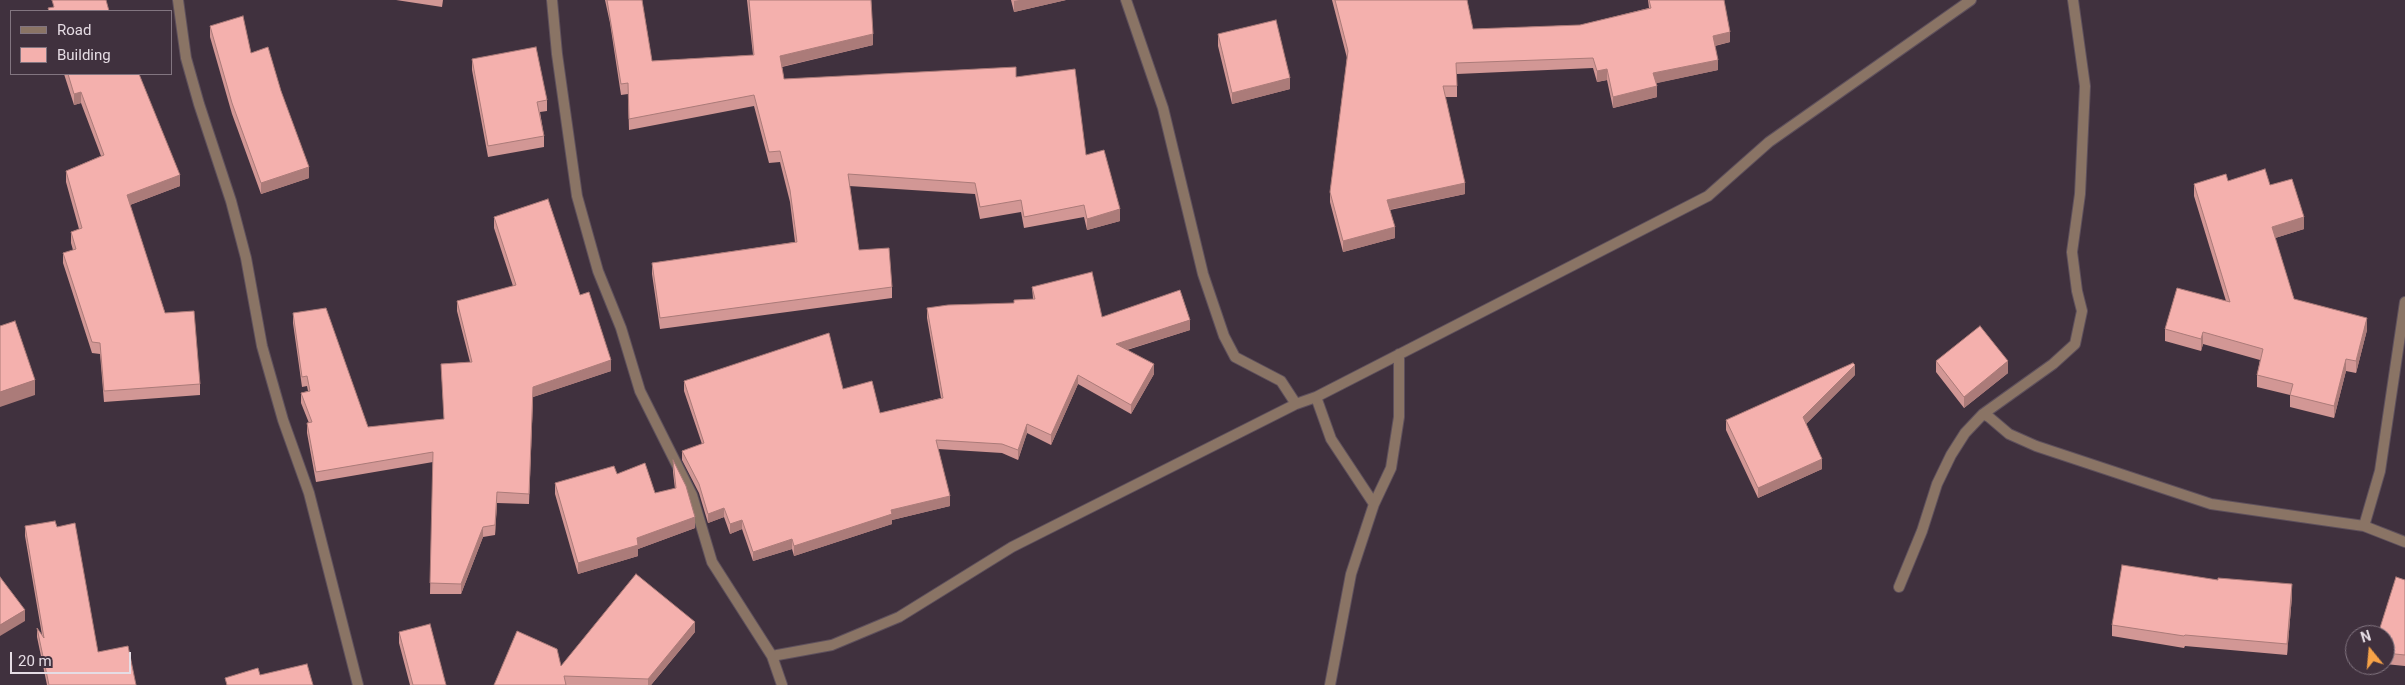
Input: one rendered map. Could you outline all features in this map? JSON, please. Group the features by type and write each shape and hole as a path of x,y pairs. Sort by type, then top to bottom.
{"street":[{"path":"178,0 186,58 231,201 246,258 262,346 283,420 309,492 358,685"},
{"path":"552,0 557,54 577,196 598,271 621,328 640,391 692,495 712,562 772,656 782,685"},
{"path":"1126,0 1163,108 1203,274 1224,336 1235,357 1281,381 1296,404"},
{"path":"772,656 832,645 899,617 1012,547 1296,404 1316,397 1708,196 1769,142 1971,0"},
{"path":"1899,587 1922,531 1937,484 1951,455 1965,433 1983,414 2053,364 2075,344 2082,311 2077,291 2072,252 2080,194 2085,86 2073,0"},
{"path":"2364,526 2380,471 2405,302"},
{"path":"1330,685 1351,574 1374,504 1391,468 1399,417 1399,354"},
{"path":"1316,397 1331,439 1374,504"},
{"path":"1983,414 2009,434 2036,446 2211,504 2364,526 2405,542"}],"building":[{"path":"52,0 106,0 109,10 49,10 48,8 54,7"},
{"path":"607,0 642,0 652,61 754,55 749,0 871,0 873,34 780,56 784,79 1016,67 1016,77 1075,69 1086,155 1104,150 1120,209 1087,219 1084,205 1024,217 1021,200 980,207 975,183 848,174 859,250 889,248 892,287 660,318 652,263 797,242 790,190 780,151 769,152 754,95 629,119 628,83 621,84"},
{"path":"1335,0 1467,0 1473,29 1580,25 1651,8 1649,0 1724,0 1730,32 1713,36 1718,60 1653,73 1657,86 1613,97 1607,69 1597,71 1593,58 1456,63 1457,86 1443,86 1465,183 1387,200 1395,227 1343,241 1330,192 1348,51"},
{"path":"243,16 251,53 268,47 281,91 309,167 261,183 232,103 210,26"},
{"path":"1276,20 1290,78 1232,93 1218,34"},
{"path":"536,47 547,100 537,102 544,136 488,146 472,59"},
{"path":"68,75 139,75 180,175 127,195 165,313 194,311 200,384 104,391 100,343 92,342 63,253 76,249 71,232 82,228 66,171 104,155 81,92 74,94"},
{"path":"2265,169 2270,185 2292,179 2304,217 2272,227 2294,299 2367,318 2356,361 2346,359 2334,406 2290,395 2293,384 2257,375 2263,349 2203,332 2201,339 2165,329 2177,288 2230,302 2194,184 2226,174 2228,181"},
{"path":"548,199 580,295 589,292 611,360 533,387 529,494 497,492 495,525 483,527 461,584 430,583 433,452 316,472 307,423 312,422 301,393 310,391 307,376 302,377 293,313 326,308 368,427 444,419 441,364 472,362 457,301 516,285 494,217"},
{"path":"1092,272 1102,317 1180,290 1190,320 1116,344 1154,364 1131,405 1078,375 1051,435 1027,424 1018,450 1002,444 936,440 950,496 891,510 892,514 794,546 792,539 753,552 742,520 730,524 724,508 708,514 699,484 682,451 704,443 684,381 829,333 843,389 872,381 880,413 943,398 927,308 948,305 1014,303 1014,300 1035,299 1032,287"},
{"path":"15,321 35,380 0,392 0,326"},
{"path":"1980,326 2008,361 1964,397 1936,361"},
{"path":"1853,363 1855,365 1803,417 1822,459 1758,488 1726,420"},
{"path":"673,460 686,486 695,517 637,538 638,545 578,563 555,483 614,466 617,474 645,463 655,493 676,488"},
{"path":"55,521 57,527 75,523 98,652 128,646 136,685 49,685 37,628 44,638 25,526"},
{"path":"2122,565 2218,580 2218,578 2292,584 2287,644 2184,636 2112,625"},
{"path":"636,574 695,622 648,679 564,676 566,685 494,685 517,631 557,649 561,666"},
{"path":"0,577 25,610 0,625"},
{"path":"2396,577 2405,580 2405,655 2395,654 2395,625 2381,625"},
{"path":"430,624 446,685 413,685 399,632"},
{"path":"307,664 313,685 227,685 225,678 258,668 260,675"}]}
